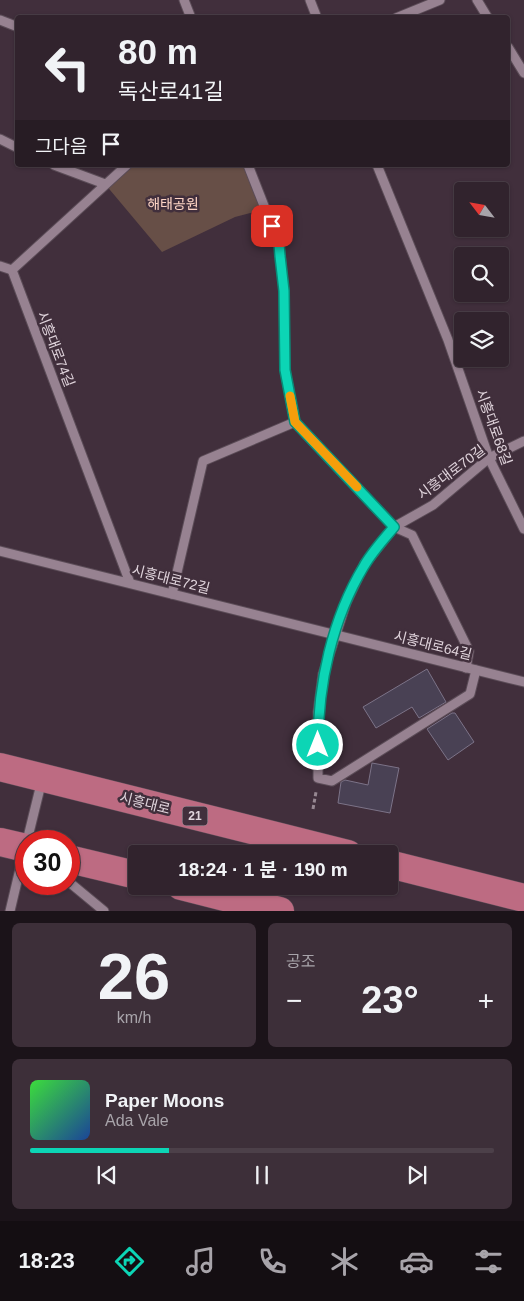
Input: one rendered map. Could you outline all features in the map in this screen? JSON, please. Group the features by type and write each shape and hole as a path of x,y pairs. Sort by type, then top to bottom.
{"main road":[{"name":"시흥대로","path":"0,767 312,845"},
{"path":"80,861 128,873"},
{"path":"398,866 524,898"},
{"path":"216,895 280,911"}],"street":[{"path":"184,0 190,15"},
{"path":"310,0 316,15"},
{"path":"403,15 440,0"},
{"path":"477,0 486,15"},
{"path":"0,20 15,26"},
{"path":"510,50 524,73"},
{"path":"0,139 15,146"},
{"path":"59,167 105,184"},
{"path":"0,266 12,270 125,167"},
{"path":"249,167 279,244 284,291 285,370 295,422 394,527 412,535 470,651 466,668"},
{"name":"시흥대로68길","path":"378,167 448,340 489,458 524,530"},
{"name":"시흥대로74길","path":"12,270 130,583"},
{"path":"172,594 203,461 295,422"},
{"name":"시흥대로70길","path":"476,670 470,694 332,781 318,778 318,712 323,674 346,603 364,565 394,527 432,505 489,458 524,441"},
{"name":"시흥대로72길","path":"0,550 335,635"},
{"name":"시흥대로64길","path":"335,635 524,682"},
{"path":"25,830 42,777"},
{"path":"10,911 15,878"},
{"path":"80,891 104,911"}],"green space":[{"name":"해태공원","path":"125,167 249,167 266,209 235,217 162,252 105,184"}],"building":[{"path":"427,669 446,702 419,718 412,707 376,728 363,707"},
{"path":"455,713 474,742 448,760 427,729"},
{"path":"372,763 399,768 390,813 338,803 341,782 345,780 368,785"}],"slow traffic":[{"path":"290,396 295,422 357,487"}],"route":[{"path":"272,226 279,244 284,291 285,370 295,422 394,527 364,565 346,603 323,674 318,712 318,745"}]}
